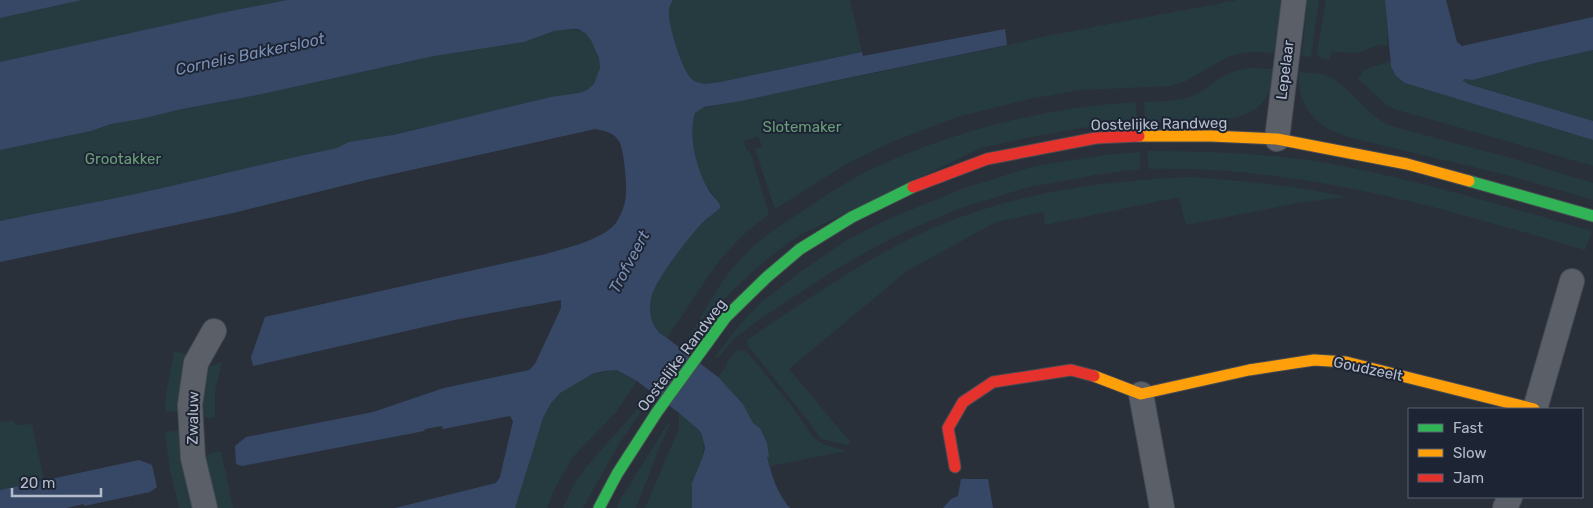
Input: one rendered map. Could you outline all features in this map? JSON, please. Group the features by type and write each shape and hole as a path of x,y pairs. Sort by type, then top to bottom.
{"street":[{"name":"Lepelaar","path":"1277,139 1294,0"},
{"name":"Oostelijke Randweg","path":"599,508 616,474 698,354 726,317 767,277 800,249 852,217 917,185 987,159 1096,138 1211,136 1277,139 1407,164 1593,216"},
{"name":"Goudzeelt","path":"1535,408 1572,281"},
{"name":"Zwaluw","path":"205,508 192,458 190,405 196,363 214,331"},
{"name":"Goudzeelt","path":"1141,394 1249,370 1314,360 1346,362 1531,408"},
{"path":"955,467 948,428 963,402 993,382 1071,370 1104,379 1141,394 1162,508"}],"green space":[{"path":"82,0 287,0 0,62 0,18"},
{"path":"673,0 850,0 862,52 720,82 699,83 689,76 677,50 669,13"},
{"name":"Slotemaker","path":"1238,0 1284,0 1277,51 1274,53 1241,53 1227,57 1186,81 1170,86 1082,90 1029,99 957,117 894,141 848,163 775,209 755,149 762,146 758,136 744,141 747,151 750,151 769,214 743,235 718,262 667,338 658,331 652,322 650,305 658,282 689,238 720,207 720,204 702,178 697,163 692,132 695,114 699,109 1051,35"},
{"path":"1307,0 1319,0 1311,57 1302,56"},
{"path":"1326,0 1385,0 1388,46 1381,44 1357,53 1332,52 1329,60 1320,58 1317,52"},
{"name":"Grootakker","path":"570,29 579,31 589,37 596,48 599,62 597,80 585,91 359,141 337,148 135,194 0,221 0,150 91,131 111,124 262,94 434,56 524,42 554,31"},
{"path":"1593,50 1593,121 1463,82 1464,79 1474,80 1535,63"},
{"path":"1390,61 1391,66 1405,83 1593,140 1593,166 1394,109 1358,79 1364,70"},
{"path":"1250,68 1275,69 1271,86 1265,99 1256,108 1245,114 1218,120 1145,123 1144,102 1182,99 1198,93 1227,74"},
{"path":"1299,72 1324,75 1335,80 1373,115 1391,126 1511,158 1593,183 1593,200 1515,177 1356,139 1335,132 1321,124 1309,112 1300,90"},
{"path":"1136,102 1137,122 1099,125 981,148 800,235 769,257 689,337 723,281 751,249 784,223 866,172 907,154 971,131 1069,109"},
{"path":"1147,151 1231,153 1315,161 1420,183 1592,231 1585,250 1478,219 1370,192 1260,174 1205,170 1149,169"},
{"path":"1140,152 1140,169 1025,188 961,208 892,238 836,269 757,321 734,339 718,358 715,357 757,306 800,272 847,240 886,220 962,189 1035,166 1105,155"},
{"path":"1189,177 1287,186 1346,197 1298,203 1186,225 1179,197 1045,225 1043,212 996,222 907,271 789,369 851,443 847,445 821,439 748,346 747,340 854,270 899,244 954,220 986,208 1052,192 1120,182"},
{"path":"737,350 746,351 791,405 814,438 824,445 847,451 770,466 767,457 767,443 760,428 753,423 743,404 718,377 727,365 726,363"},
{"path":"174,352 189,354 181,411 165,412 166,394"},
{"path":"222,362 215,392 215,417 208,418 199,413 206,368"},
{"path":"617,370 637,381 616,412 572,458 555,488 547,508 515,508 540,427 551,403 572,384 599,373"},
{"path":"643,403 645,405 619,444 583,508 563,508 574,484 587,466"},
{"path":"679,413 699,430 704,441 703,456 692,483 692,508 645,508 679,428"},
{"path":"13,420 16,425 32,424 44,480 0,490 0,422"},
{"path":"669,422 636,508 617,508 620,500"},
{"path":"182,430 197,508 179,508 170,470 165,432"},
{"path":"221,451 233,508 215,508 203,458 209,454"}],"water":[{"path":"0,0 82,0 0,18"},
{"path":"287,0 673,0 669,13 677,50 689,76 696,82 703,84 862,52 863,56 1005,29 1007,45 741,101 704,107 695,113 692,132 694,152 704,181 709,191 719,203 720,208 696,230 658,282 651,299 650,311 652,322 662,335 718,377 743,404 753,423 760,428 767,443 769,457 767,457 773,478 778,491 790,508 692,508 692,483 705,448 702,435 699,430 679,413 637,381 617,370 592,374 560,393 551,403 543,418 515,508 395,508 496,483 500,477 513,421 510,416 443,429 442,426 425,429 424,431 242,466 236,464 235,446 246,437 373,412 444,388 529,370 535,364 561,308 561,300 459,319 253,366 251,357 265,317 546,254 593,239 616,223 626,198 626,175 622,152 619,141 611,134 595,129 366,180 233,213 0,262 0,221 135,194 337,148 349,142 393,135 551,97 579,93 587,90 594,84 600,68 599,58 591,40 585,33 578,29 554,31 524,42 434,56 262,94 111,124 91,131 0,150 0,62"},
{"path":"1385,0 1446,0 1457,42 1462,46 1593,17 1593,50 1473,80 1464,79 1463,81 1593,121 1593,140 1405,83 1396,76 1391,66"},
{"path":"139,460 152,465 157,487 150,492 66,508 0,508 0,490"},
{"path":"961,479 988,479 993,508 943,508 951,499 958,496"}],"traffic: fast":[{"path":"1469,181 1593,216"},
{"path":"599,508 617,474 657,412 726,317 767,277 800,249 852,217 913,187"}],"traffic: slow":[{"path":"1139,136 1211,136 1277,139 1407,164 1469,181"},
{"path":"1094,376 1141,394 1249,370 1314,360 1346,362 1530,408"}],"traffic: jam":[{"path":"913,187 987,159 1096,138 1139,136"},
{"path":"955,467 948,428 963,402 993,382 1071,370 1094,376"}],"water label":[{"name":"Cornelis Bakkersloot","path":"250,54"},
{"name":"Trofveert","path":"629,262"}]}
